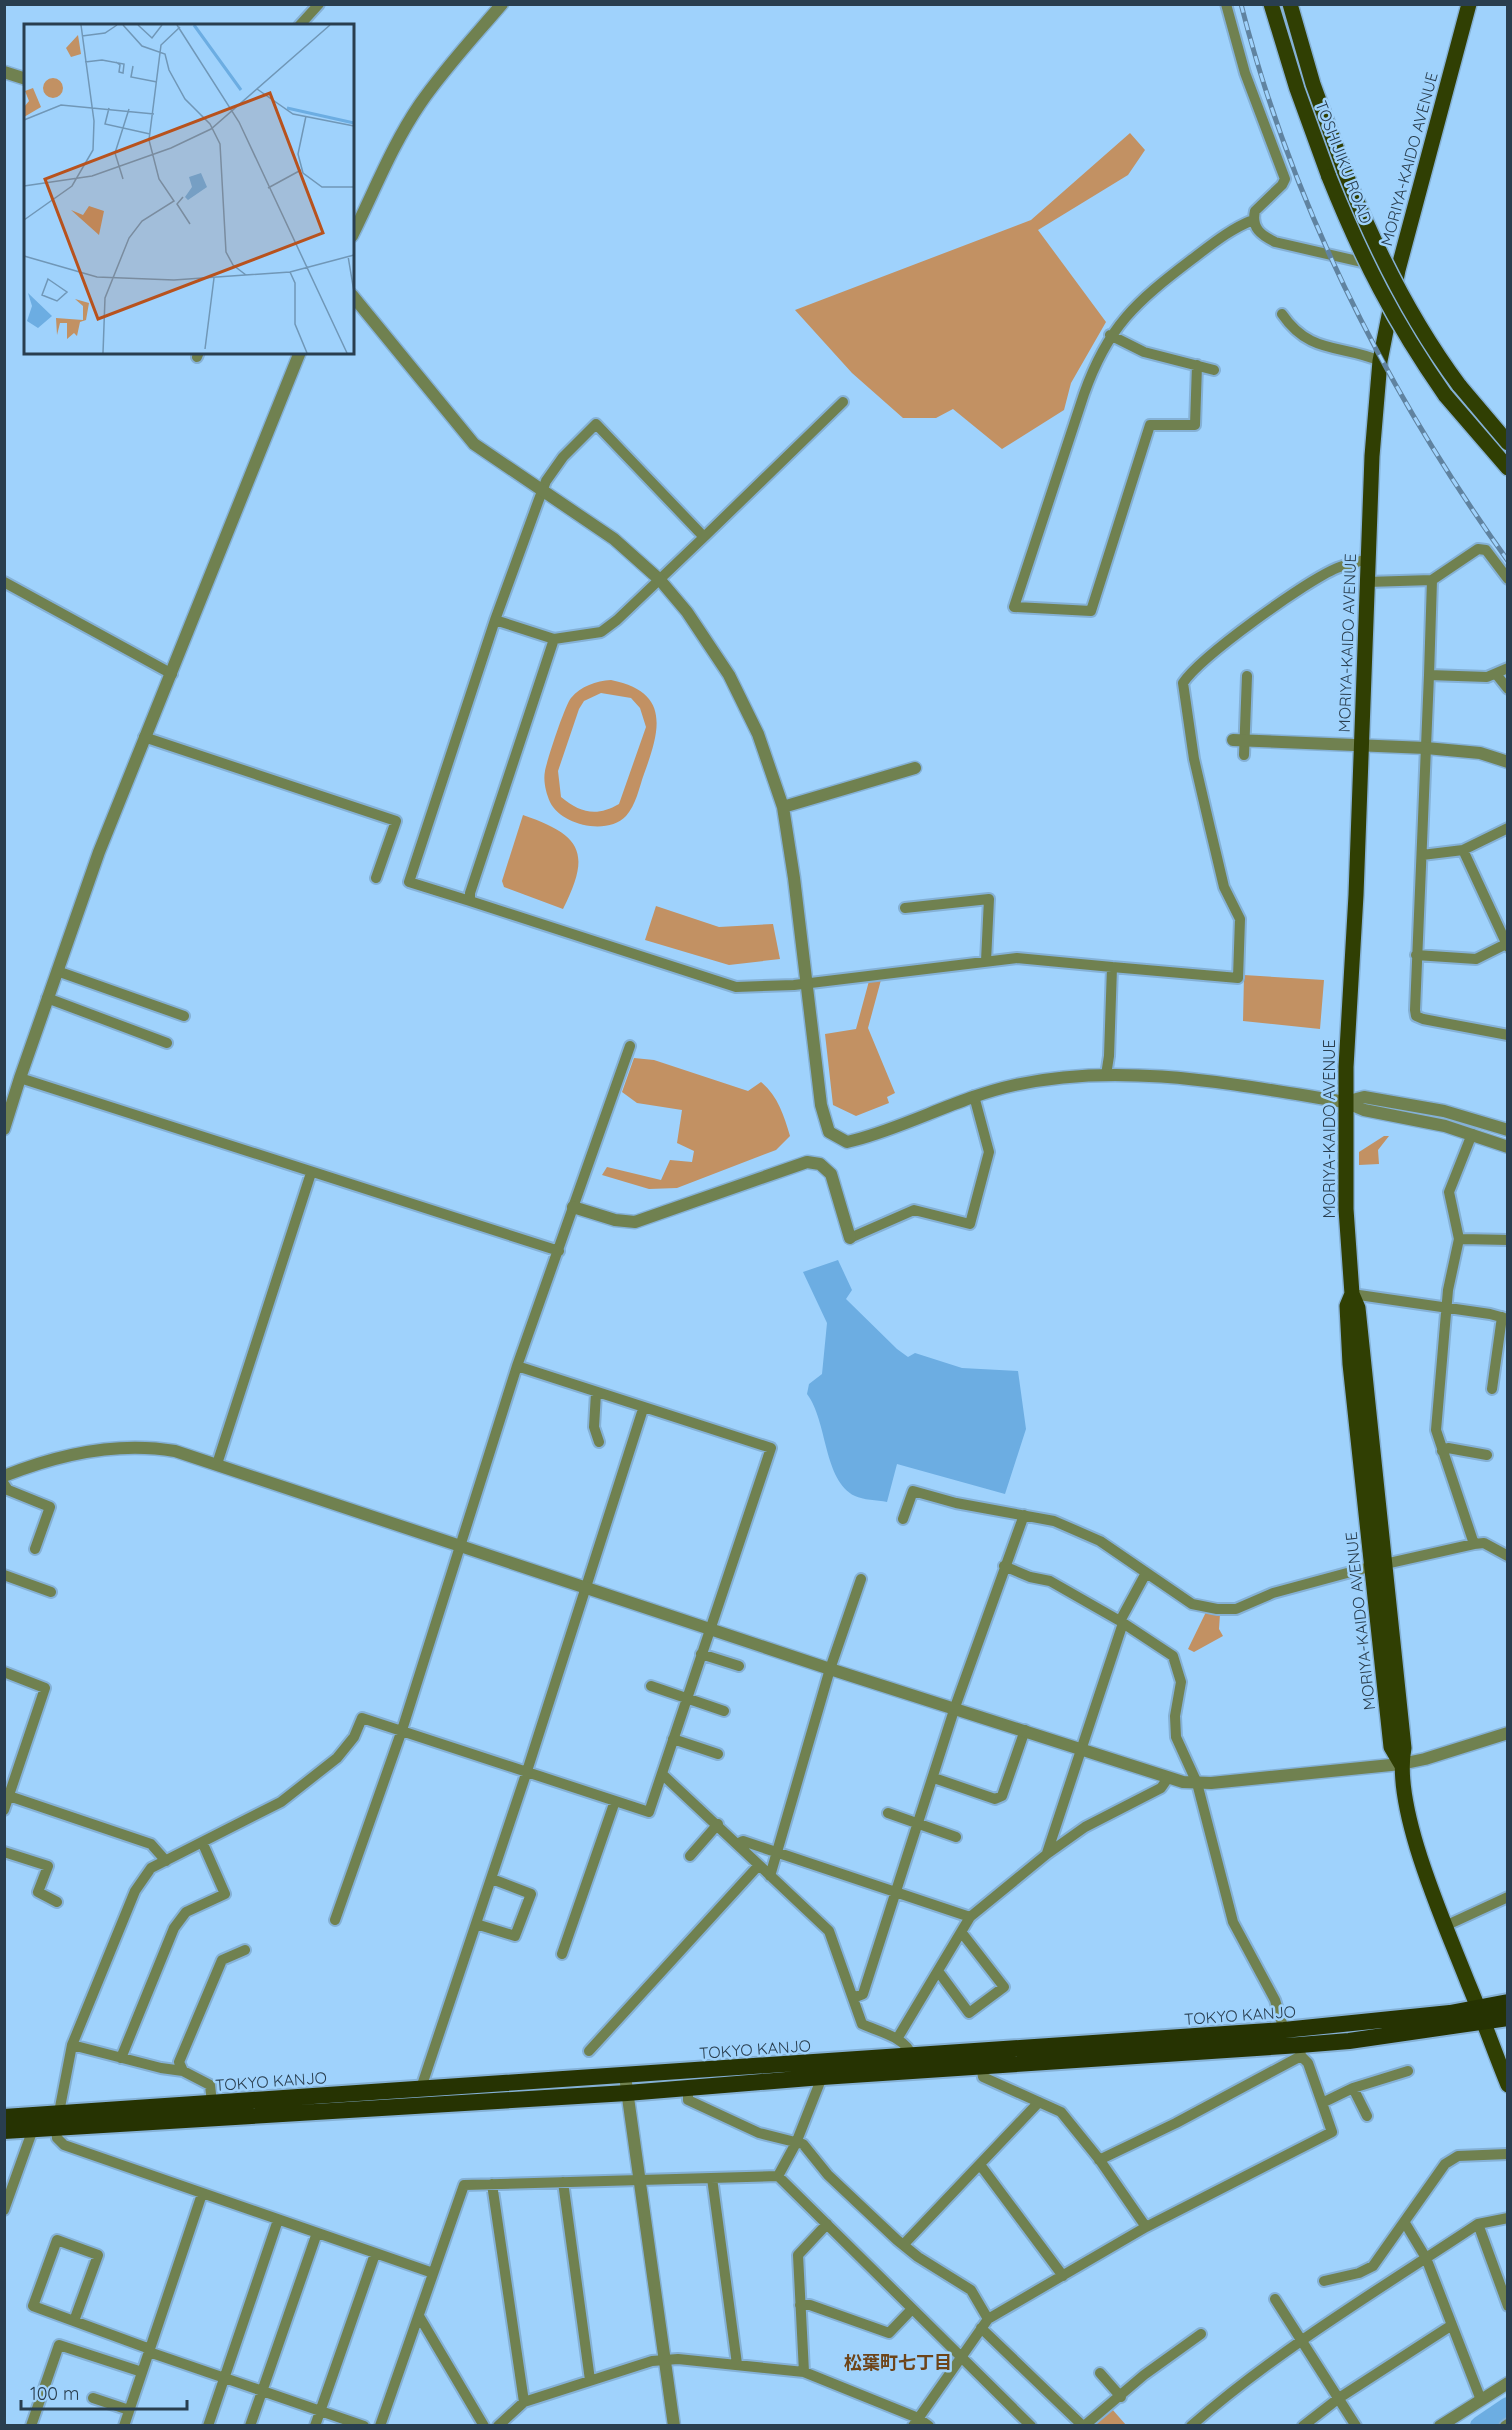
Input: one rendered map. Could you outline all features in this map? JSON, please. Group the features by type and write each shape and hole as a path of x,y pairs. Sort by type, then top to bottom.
{"highway":[{"name":"TOKYO KANJO","path":"4,2117 58,2120 627,2093 822,2076 1300,2050 1481,2015 1508,2002"},
{"name":"TOKYO KANJO","path":"4,2131 33,2129 58,2120 212,2103 1481,2015 1508,2018"}],"main road":[{"name":"TOSHIJIKU ROAD","path":"1271,4 1329,177 1375,282 1397,324 1445,395 1508,468"},
{"name":"TOSHIJIKU ROAD","path":"1290,4 1313,84 1345,172 1389,273 1431,346 1459,385 1508,443"},
{"name":"MORIYA-KAIDO AVENUE","path":"1469,4 1398,270 1380,361 1372,456 1345,1102 1347,1209 1352,1294 1358,1308 1379,1565 1404,1748 1401,1764 1419,1852 1445,1926 1508,2085"}],"street":[{"path":"301,24 319,4"},
{"path":"354,232 402,134 419,105 441,75 502,4"},
{"path":"1226,4 1245,73 1285,179 1282,185 1255,211 1253,220 1259,232 1275,242 1398,270"},
{"path":"4,72 24,78"},
{"path":"1197,365 1195,425 1150,425 1091,610 1014,607 1094,366 1110,335 1149,291 1235,227 1253,220"},
{"path":"354,297 474,444 614,539 660,580 699,628 729,675 758,734 783,807 807,983 820,1105 829,1132 847,1142 974,1096 1052,1078 1106,1075 1164,1076 1345,1102 1364,1110 1445,1126 1508,1147"},
{"path":"1282,314 1292,329 1327,349 1360,352 1380,361"},
{"path":"1110,335 1144,352 1214,370"},
{"path":"4,1129 99,852 144,737 172,674 231,518 299,354"},
{"path":"495,620 554,639 601,632 617,621 843,402"},
{"path":"704,537 596,424 563,457 543,490 495,620 409,882 736,987 807,983 1017,958 1238,978 1240,919 1224,887 1192,750 1183,683 1201,664 1306,586 1336,568 1368,559"},
{"path":"1367,582 1432,580 1478,549 1486,550 1508,579"},
{"path":"1432,580 1416,955 1416,1016 1508,1035"},
{"path":"4,582 172,674"},
{"path":"470,901 470,893 554,639"},
{"path":"1429,675 1487,677 1508,668"},
{"path":"1496,674 1508,689"},
{"path":"1244,755 1239,740 1247,676"},
{"path":"144,737 396,821 376,878"},
{"path":"1239,740 1426,748 1480,753 1508,762"},
{"path":"783,807 915,768"},
{"path":"1422,855 1463,850 1508,828"},
{"path":"1416,955 1476,959 1507,946 1463,850"},
{"path":"905,908 989,899 986,961"},
{"path":"1106,1075 1109,1056 1112,967"},
{"path":"57,971 184,1016"},
{"path":"48,998 167,1043"},
{"path":"335,1920 402,1730 518,1366 630,1047"},
{"path":"20,1078 559,1251"},
{"path":"573,1207 615,1220 635,1222 807,1162 820,1164 831,1174 850,1238 914,1210 970,1224 990,1152 974,1096"},
{"path":"1345,1102 1364,1097 1444,1112 1508,1130"},
{"path":"1472,1134 1449,1191 1459,1239 1446,1307 1436,1430 1474,1544"},
{"path":"217,1464 311,1173"},
{"path":"1462,1239 1508,1240"},
{"path":"1352,1294 1505,1318 1492,1389"},
{"path":"433,2273 64,2145 57,2138 58,2120 72,2045 135,1891 151,1868 203,1844 281,1802 337,1758 354,1737 362,1718 649,1812 771,1448 643,1409 518,1366"},
{"path":"596,1393 594,1427 599,1442"},
{"path":"421,2088 492,1879 643,1409"},
{"path":"4,1476 60,1457 116,1448 157,1448 217,1464 830,1669 955,1707 1168,1778 1197,1783 1401,1764 1425,1759 1508,1733"},
{"path":"1442,1451 1448,1448 1487,1455"},
{"path":"4,1484 8,1490 50,1507 35,1549"},
{"path":"903,1520 913,1491 956,1503 1054,1521 1100,1541 1192,1604 1236,1609 1274,1593 1379,1565 1474,1544 1484,1543 1508,1556"},
{"path":"853,1998 863,1994 897,1894 955,1707 1024,1515"},
{"path":"1004,1566 1030,1577 1050,1581 1121,1622 1173,1656 1181,1682 1175,1716 1176,1737 1197,1783 1233,1922 1275,2000 1284,2030"},
{"path":"1047,1854 1121,1622 1146,1572"},
{"path":"4,1575 51,1592"},
{"path":"770,1876 830,1669 861,1579"},
{"path":"701,1654 739,1666"},
{"path":"4,1672 45,1688 4,1810"},
{"path":"651,1686 724,1711"},
{"path":"934,1778 995,1799 1002,1796 1025,1730"},
{"path":"673,1739 718,1754"},
{"path":"662,1774 718,1824 829,1931 862,2024 897,2039 910,2049 912,2056"},
{"path":"897,2039 970,1917 1047,1854 1085,1827 1161,1788 1168,1778"},
{"path":"9,1796 151,1844 165,1861"},
{"path":"562,1954 615,1801"},
{"path":"888,1813 956,1838"},
{"path":"690,1856 718,1824"},
{"path":"737,1844 743,1841 970,1917"},
{"path":"121,2058 174,1928 186,1912 225,1894 203,1844"},
{"path":"4,1852 48,1866 38,1892 57,1902"},
{"path":"589,2051 759,1865"},
{"path":"476,1924 515,1936 531,1894 492,1879"},
{"path":"1445,1926 1508,1897"},
{"path":"939,1971 969,2013 1004,1988 962,1933"},
{"path":"183,2071 179,2062 222,1960 245,1950"},
{"path":"72,2045 183,2071 210,2085 212,2103"},
{"path":"916,2422 985,2323 1146,2227 1332,2132 1308,2063 1300,2050 1176,2123 1100,2160"},
{"path":"981,2066 983,2076 1061,2112 1100,2160 1146,2227"},
{"path":"1322,2103 1353,2088 1408,2071"},
{"path":"625,2076 674,2426"},
{"path":"778,2176 796,2143 822,2076"},
{"path":"688,2088 688,2100 759,2133 803,2144 828,2175 904,2244 971,2290 985,2323 1083,2426 1144,2376 1201,2334"},
{"path":"1353,2088 1367,2115"},
{"path":"904,2244 1040,2102"},
{"path":"4,2210 33,2129"},
{"path":"1324,2281 1359,2273 1373,2266 1397,2228 1406,2223 1445,2164 1458,2156 1508,2154"},
{"path":"981,2166 1063,2276"},
{"path":"380,2426 464,2185 778,2176 1031,2426"},
{"path":"712,2178 737,2364"},
{"path":"563,2182 590,2380"},
{"path":"492,2184 524,2402"},
{"path":"124,2426 202,2194"},
{"path":"1191,2426 1227,2394 1301,2340 1478,2224 1508,2218"},
{"path":"208,2426 278,2220"},
{"path":"1406,2223 1426,2258 1481,2400"},
{"path":"804,2372 798,2255 827,2224"},
{"path":"1478,2224 1508,2306"},
{"path":"250,2426 317,2233"},
{"path":"74,2321 98,2255 57,2240 33,2306 225,2378 364,2426"},
{"path":"315,2426 375,2254"},
{"path":"1275,2299 1356,2426"},
{"path":"800,2305 810,2305 889,2333 912,2309"},
{"path":"419,2316 484,2426"},
{"path":"1303,2426 1339,2398 1452,2325"},
{"path":"32,2426 59,2345 141,2372"},
{"path":"498,2426 524,2402 652,2361 664,2360 737,2364 804,2372 929,2426"},
{"path":"1100,2373 1121,2397"},
{"path":"1440,2426 1508,2383"},
{"path":"93,2398 129,2410"}],"shaded area":[{"path":"1130,133 1145,150 1128,175 1038,230 1106,322 1071,383 1064,410 1002,449 953,409 936,418 903,418 852,373 795,310 1031,220"},
{"path":"611,680 630,686 644,694 652,703 656,715 654,742 637,796 626,816 608,825 585,825 564,817 556,810 547,795 544,775 556,733 571,698 584,687","holes":["601,693 631,698 640,708 646,727 619,804 596,812 575,807 561,797 558,771 579,709 584,701"]},
{"path":"523,815 558,830 576,848 577,873 563,909 504,887 502,881"},
{"path":"656,906 719,927 773,924 780,959 729,965 645,940"},
{"path":"1244,975 1324,980 1320,1029 1243,1021"},
{"path":"881,980 868,1028 895,1093 887,1097 889,1103 856,1116 833,1105 825,1034 856,1029 869,981"},
{"path":"634,1058 654,1060 748,1091 761,1082 776,1100 790,1136 776,1150 677,1188 649,1189 602,1175 607,1167 661,1180 670,1160 692,1162 694,1151 677,1143 682,1110 637,1103 622,1092"},
{"path":"1384,1136 1389,1136 1378,1150 1379,1164 1359,1165 1359,1152"},
{"path":"1206,1612 1220,1614 1219,1629 1223,1636 1194,1652 1188,1649"},
{"path":"1112,2409 1126,2425 1089,2426"}],"water":[{"path":"838,1260 852,1290 846,1299 908,1357 915,1353 962,1368 1018,1371 1026,1429 1005,1494 897,1464 887,1502 855,1496 837,1477 814,1406 807,1394 809,1384 822,1374 827,1323 803,1272"}],"waterway":[{"path":"1480,2426 1508,2407"}],"railway":[{"path":"1241,4 1262,79 1287,152 1316,224 1349,295 1384,364 1423,431 1464,497 1508,561"}],"district":[{"name":"松葉町七丁目","path":"898,2363"}]}
